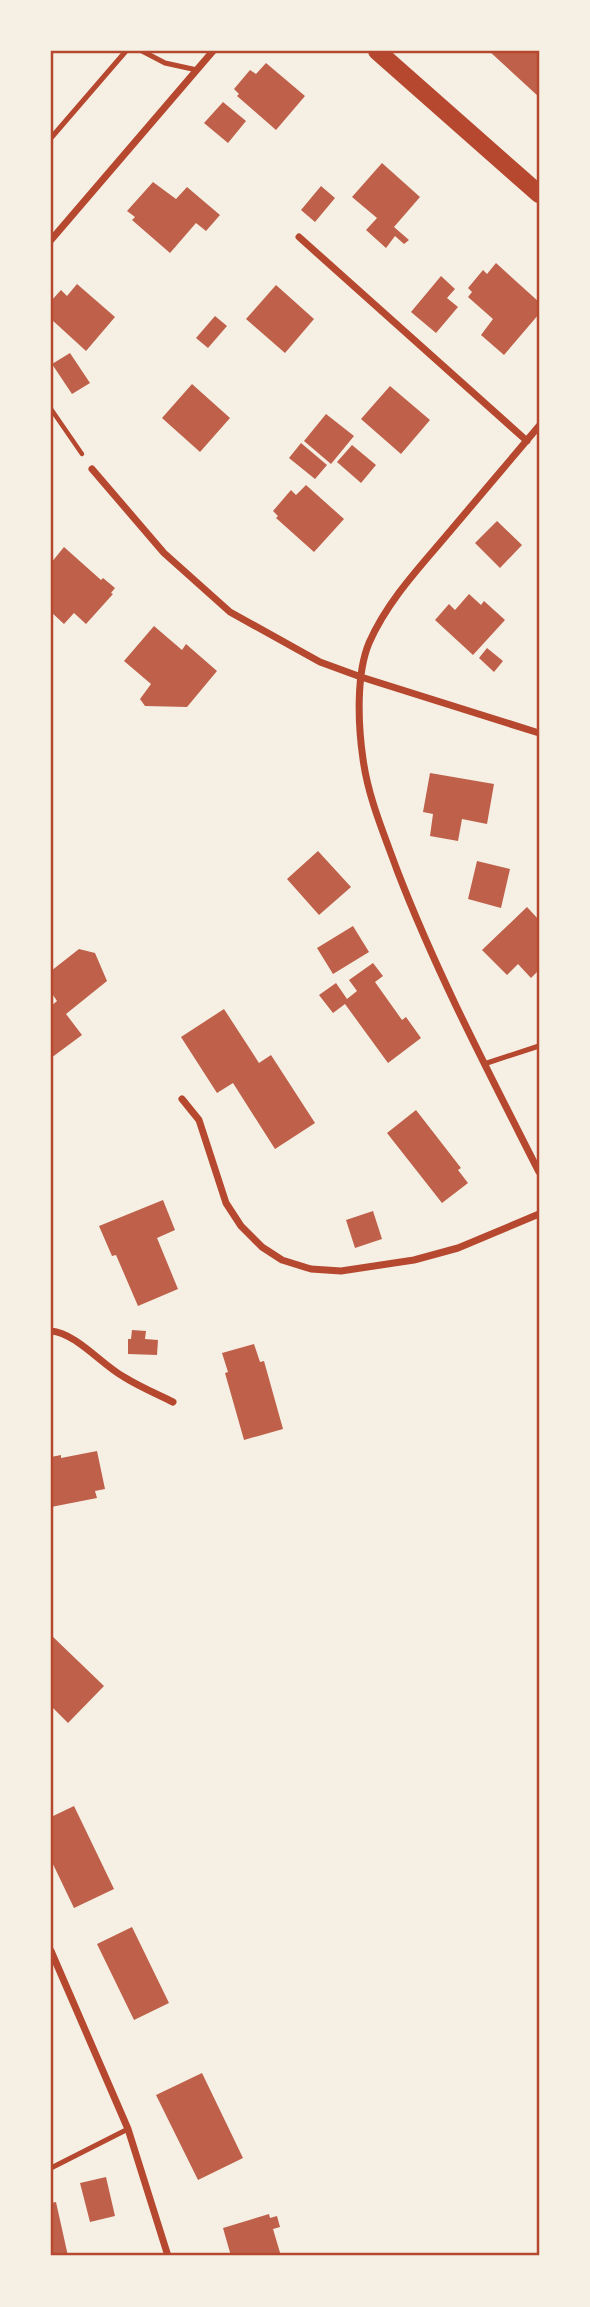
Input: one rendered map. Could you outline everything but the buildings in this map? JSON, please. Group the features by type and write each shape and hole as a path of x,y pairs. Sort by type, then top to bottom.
{"main road":[{"path":"377,51 539,194"}],"street":[{"path":"51,240 212,51"},
{"path":"299,237 527,441"},
{"path":"539,426 384,613 368,645 361,677 363,760 379,821 416,920 539,1172"},
{"path":"92,469 164,553 230,612 320,662 539,733"},
{"path":"183,1099 199,1120 226,1203 241,1226 262,1247 282,1260 311,1269 341,1271 414,1259 458,1248 539,1214"},
{"path":"51,1331 58,1331 82,1346 122,1377 173,1402"},
{"path":"51,1951 128,2129 168,2256"}],"lane":[{"path":"51,138 126,51"},
{"path":"142,51 165,63 197,70"},
{"path":"484,1064 539,1046"},
{"path":"51,2168 128,2129"}],"path":[{"path":"51,408 92,469"}]}
